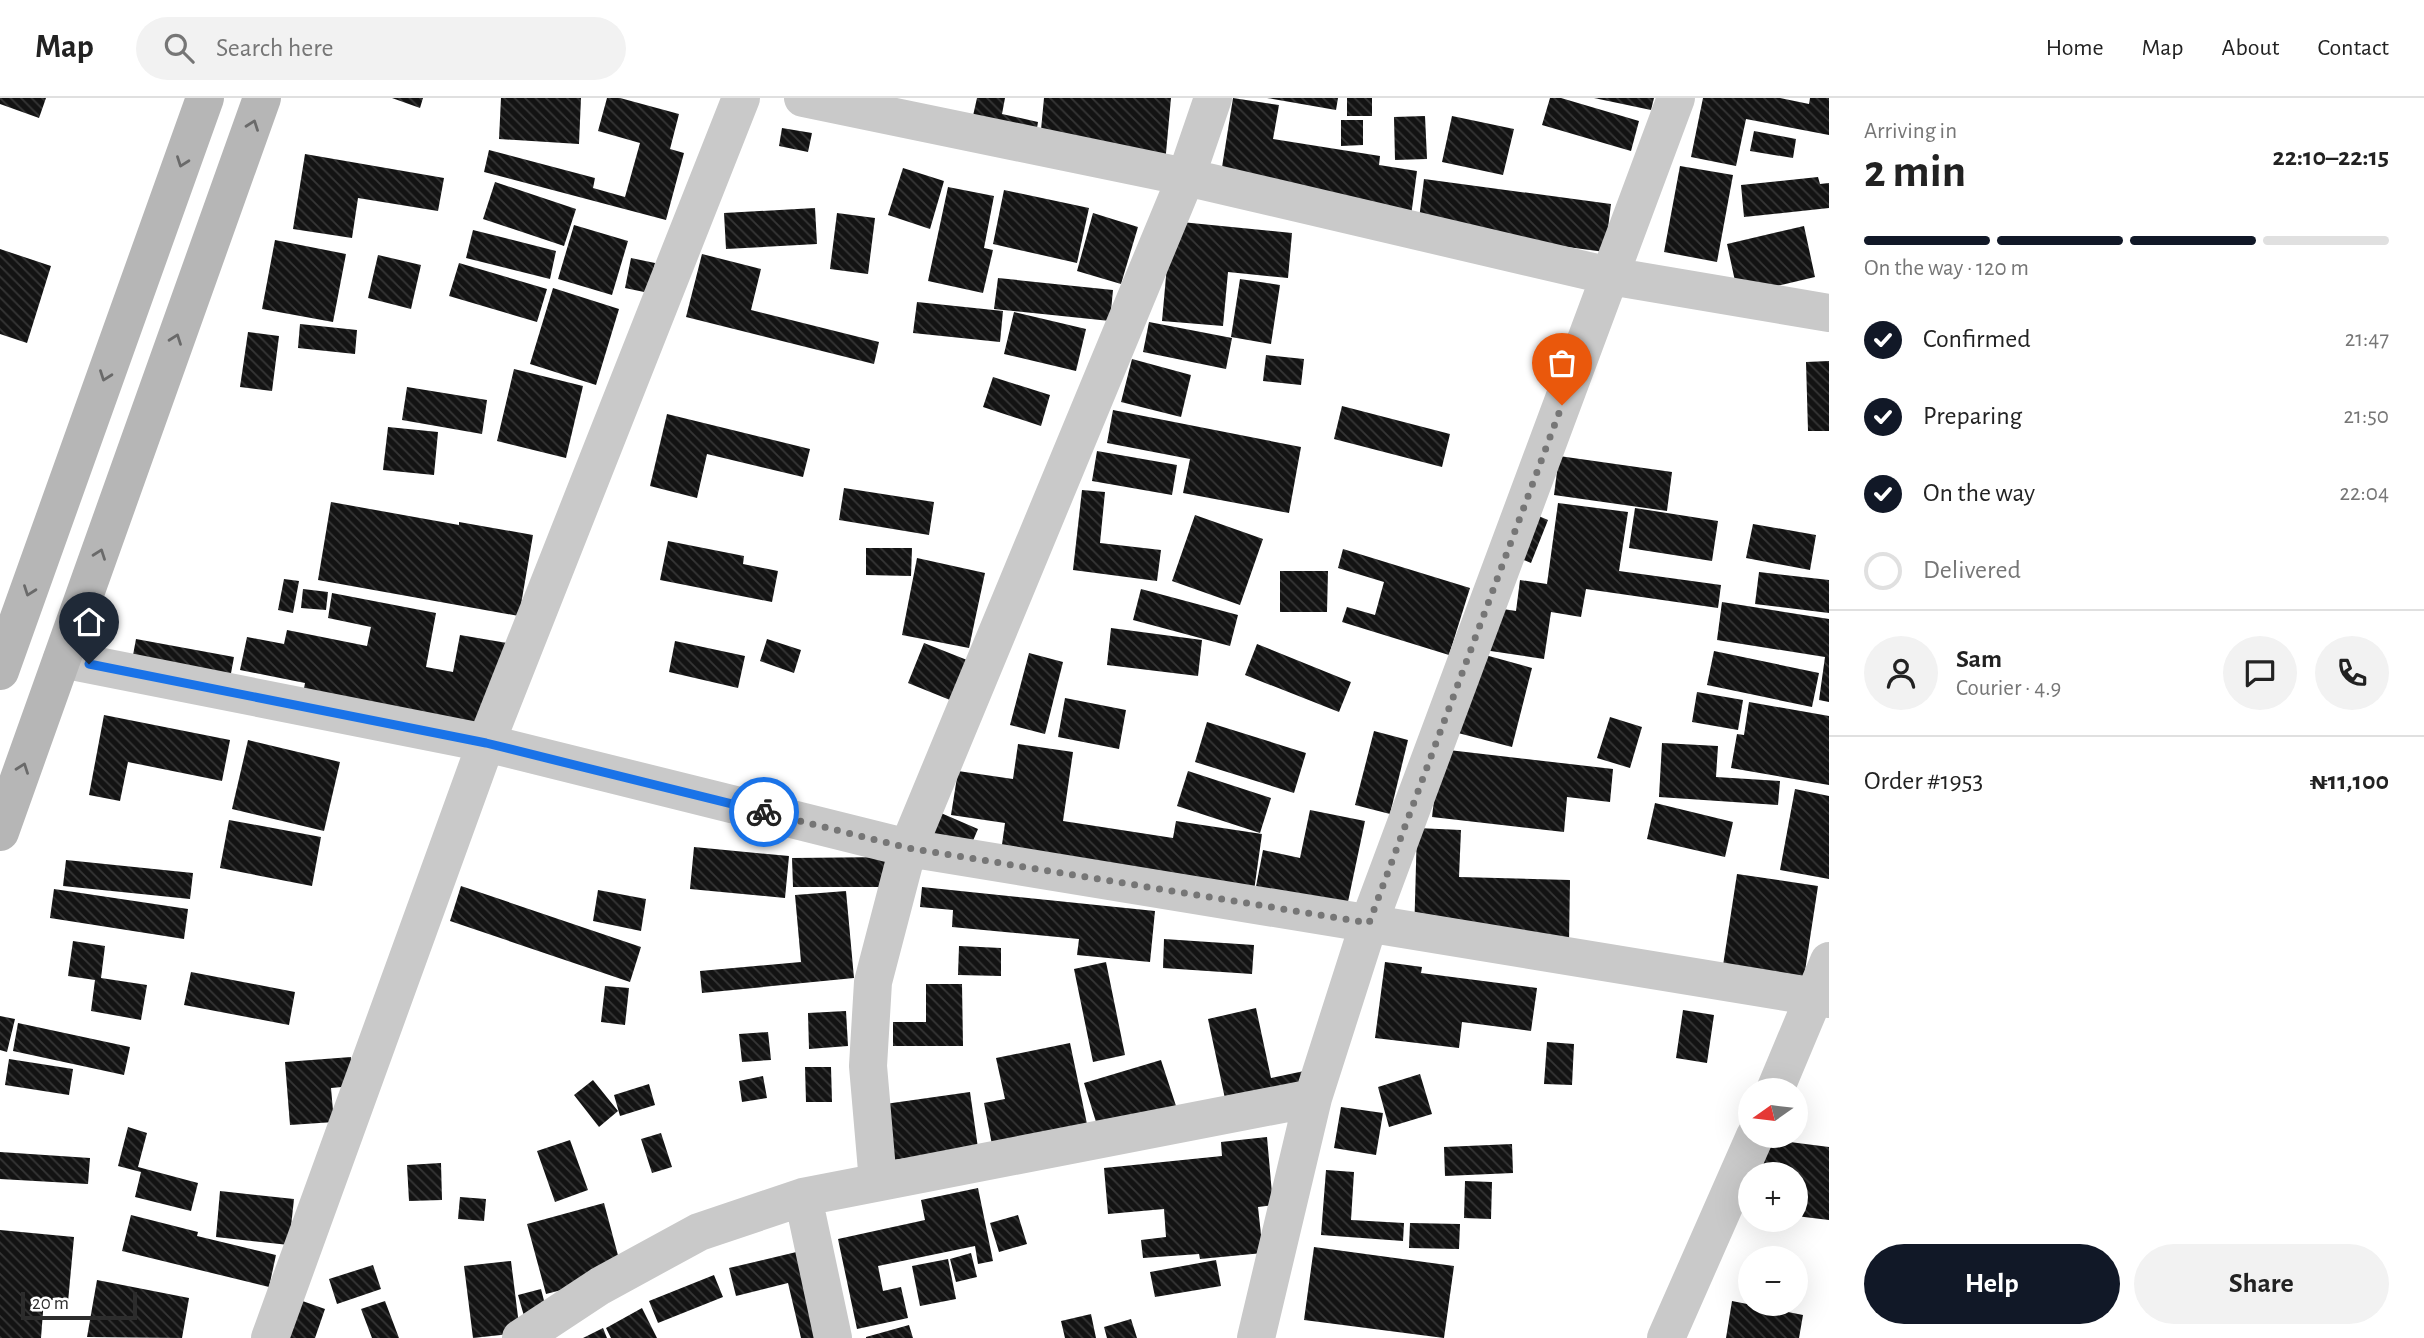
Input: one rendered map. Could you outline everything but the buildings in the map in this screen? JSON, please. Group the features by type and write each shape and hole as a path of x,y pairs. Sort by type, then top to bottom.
{"main road":[{"path":"0,671 205,98"},
{"path":"0,832 262,98"}],"street":[{"path":"270,1338 486,743 741,98"},
{"path":"803,98 1186,177 1610,276 1829,313"},
{"path":"878,1182 868,1066 873,982 908,848 1186,177 1213,98"},
{"path":"1256,1338 1313,1098 1369,923 1675,98"},
{"path":"62,659 486,743 908,848 1822,998"},
{"path":"1781,1078 1822,998 1829,961"},
{"path":"521,1338 600,1286 699,1232 803,1196 1313,1098"},
{"path":"1666,1338 1750,1148"},
{"path":"803,1196 833,1338"}],"way so far":[{"path":"764,812 908,848 1369,923 1562,405"}],"route":[{"path":"89,664 486,743 764,812"}]}
